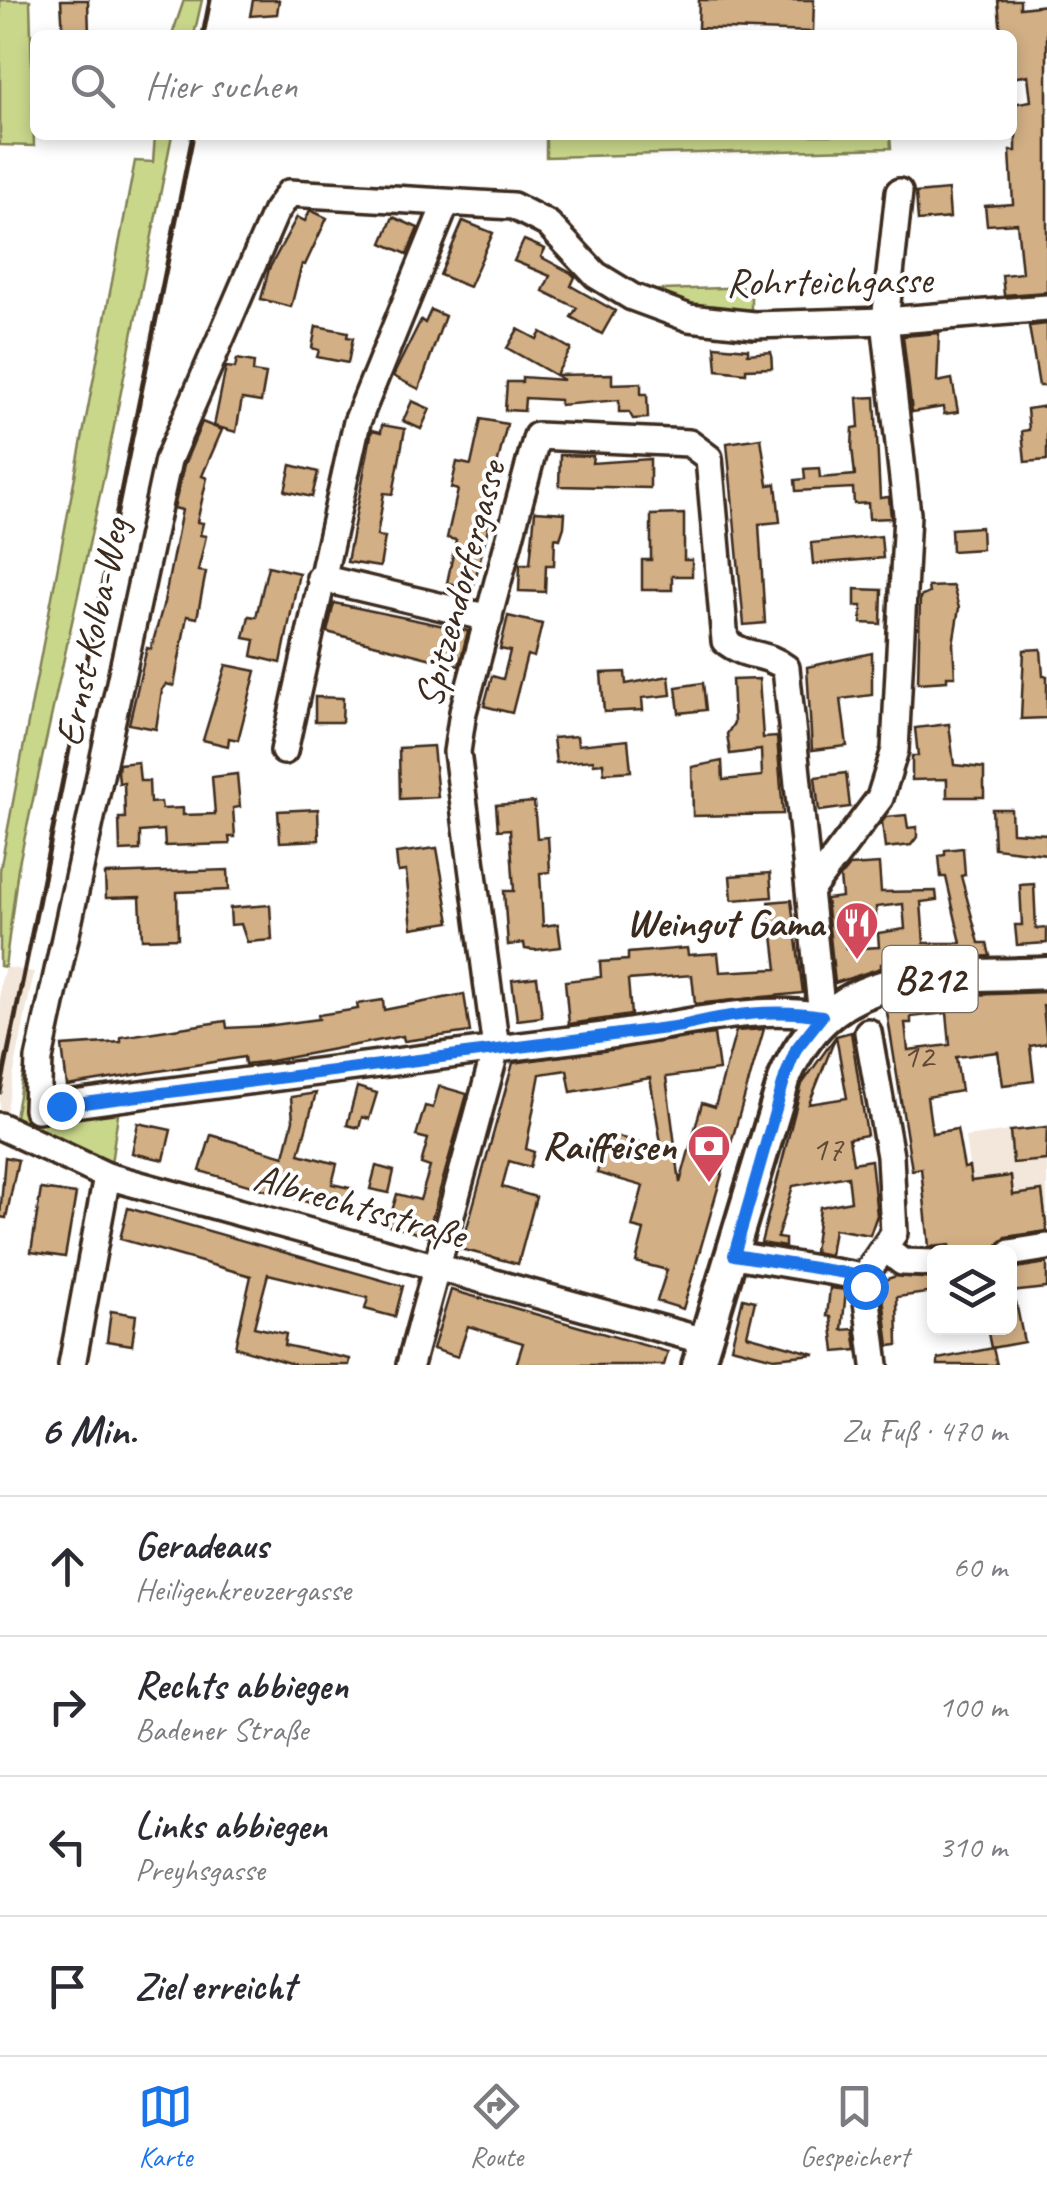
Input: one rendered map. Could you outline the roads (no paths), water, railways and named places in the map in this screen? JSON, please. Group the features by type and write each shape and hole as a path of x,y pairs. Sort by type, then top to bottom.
{"main road":[{"name":"B212","path":"702,1353 785,1077 796,1049 822,1016 848,998 896,981 1047,973"}],"street":[{"name":"Rohrteichgasse","path":"289,192 513,206 548,224 596,275 620,290 690,318 754,325 885,322 1047,308"},
{"name":"Ernst Kolba-Weg","path":"289,192 236,300 168,460 38,1059 36,1108 496,1049"},
{"path":"810,888 880,798 895,750 907,514 885,322 899,192"},
{"path":"284,751 358,422 446,203"},
{"name":"Spitzendorfergasse","path":"496,1049 457,752 463,712 537,436 689,443 709,458 725,641 744,656 769,655 786,668 822,1016"},
{"path":"320,578 489,618"},
{"path":"806,850 838,850"},
{"path":"410,1365 496,1049 682,1026 719,1016 797,1012 822,1016"},
{"path":"868,1032 890,1156 894,1233 886,1250 864,1276 875,1365"},
{"name":"Albrechtsstraße","path":"0,1126 107,1176 436,1268 702,1353"},
{"path":"72,1365 107,1176"},
{"path":"1017,1252 1047,1247"},
{"path":"886,1250 902,1262 927,1263"},
{"path":"734,1255 864,1276"}],"railway":[{"path":"204,30 210,0"},
{"path":"0,1092 192,140"}],"place":[{"name":"Weingut Gama","path":"857,961"},
{"name":"Raiffeisen","path":"709,1184"}]}
